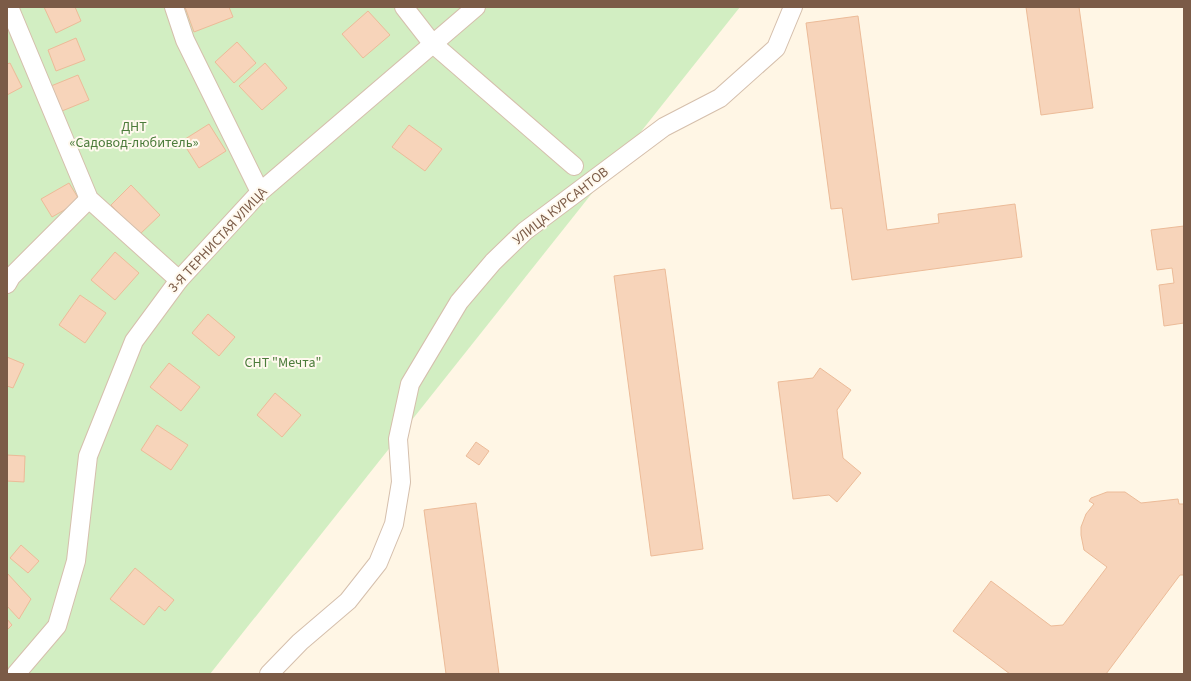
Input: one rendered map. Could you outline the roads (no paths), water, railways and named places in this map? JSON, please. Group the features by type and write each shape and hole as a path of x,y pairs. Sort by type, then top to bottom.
{"street":[{"path":"9,7 89,199 179,280"},
{"path":"174,7 185,40 260,192"},
{"path":"404,7 432,43 574,166"},
{"name":"3-Я ТЕРНИСТАЯ УЛИЦА","path":"16,674 57,626 76,561 88,456 134,341 179,280 260,192 432,43 476,7"},
{"name":"УЛИЦА КУРСАНТОВ","path":"269,674 300,642 348,601 378,563 394,524 401,482 398,439 410,384 459,302 493,262 525,231 664,127 720,98 776,48 793,7"},
{"path":"7,284 11,277 89,199"}],"park label":[{"name":"ДНТ «Садовод-любитель»","path":"134,136"},
{"name":"СНТ \"Мечта\"","path":"283,363"}]}
